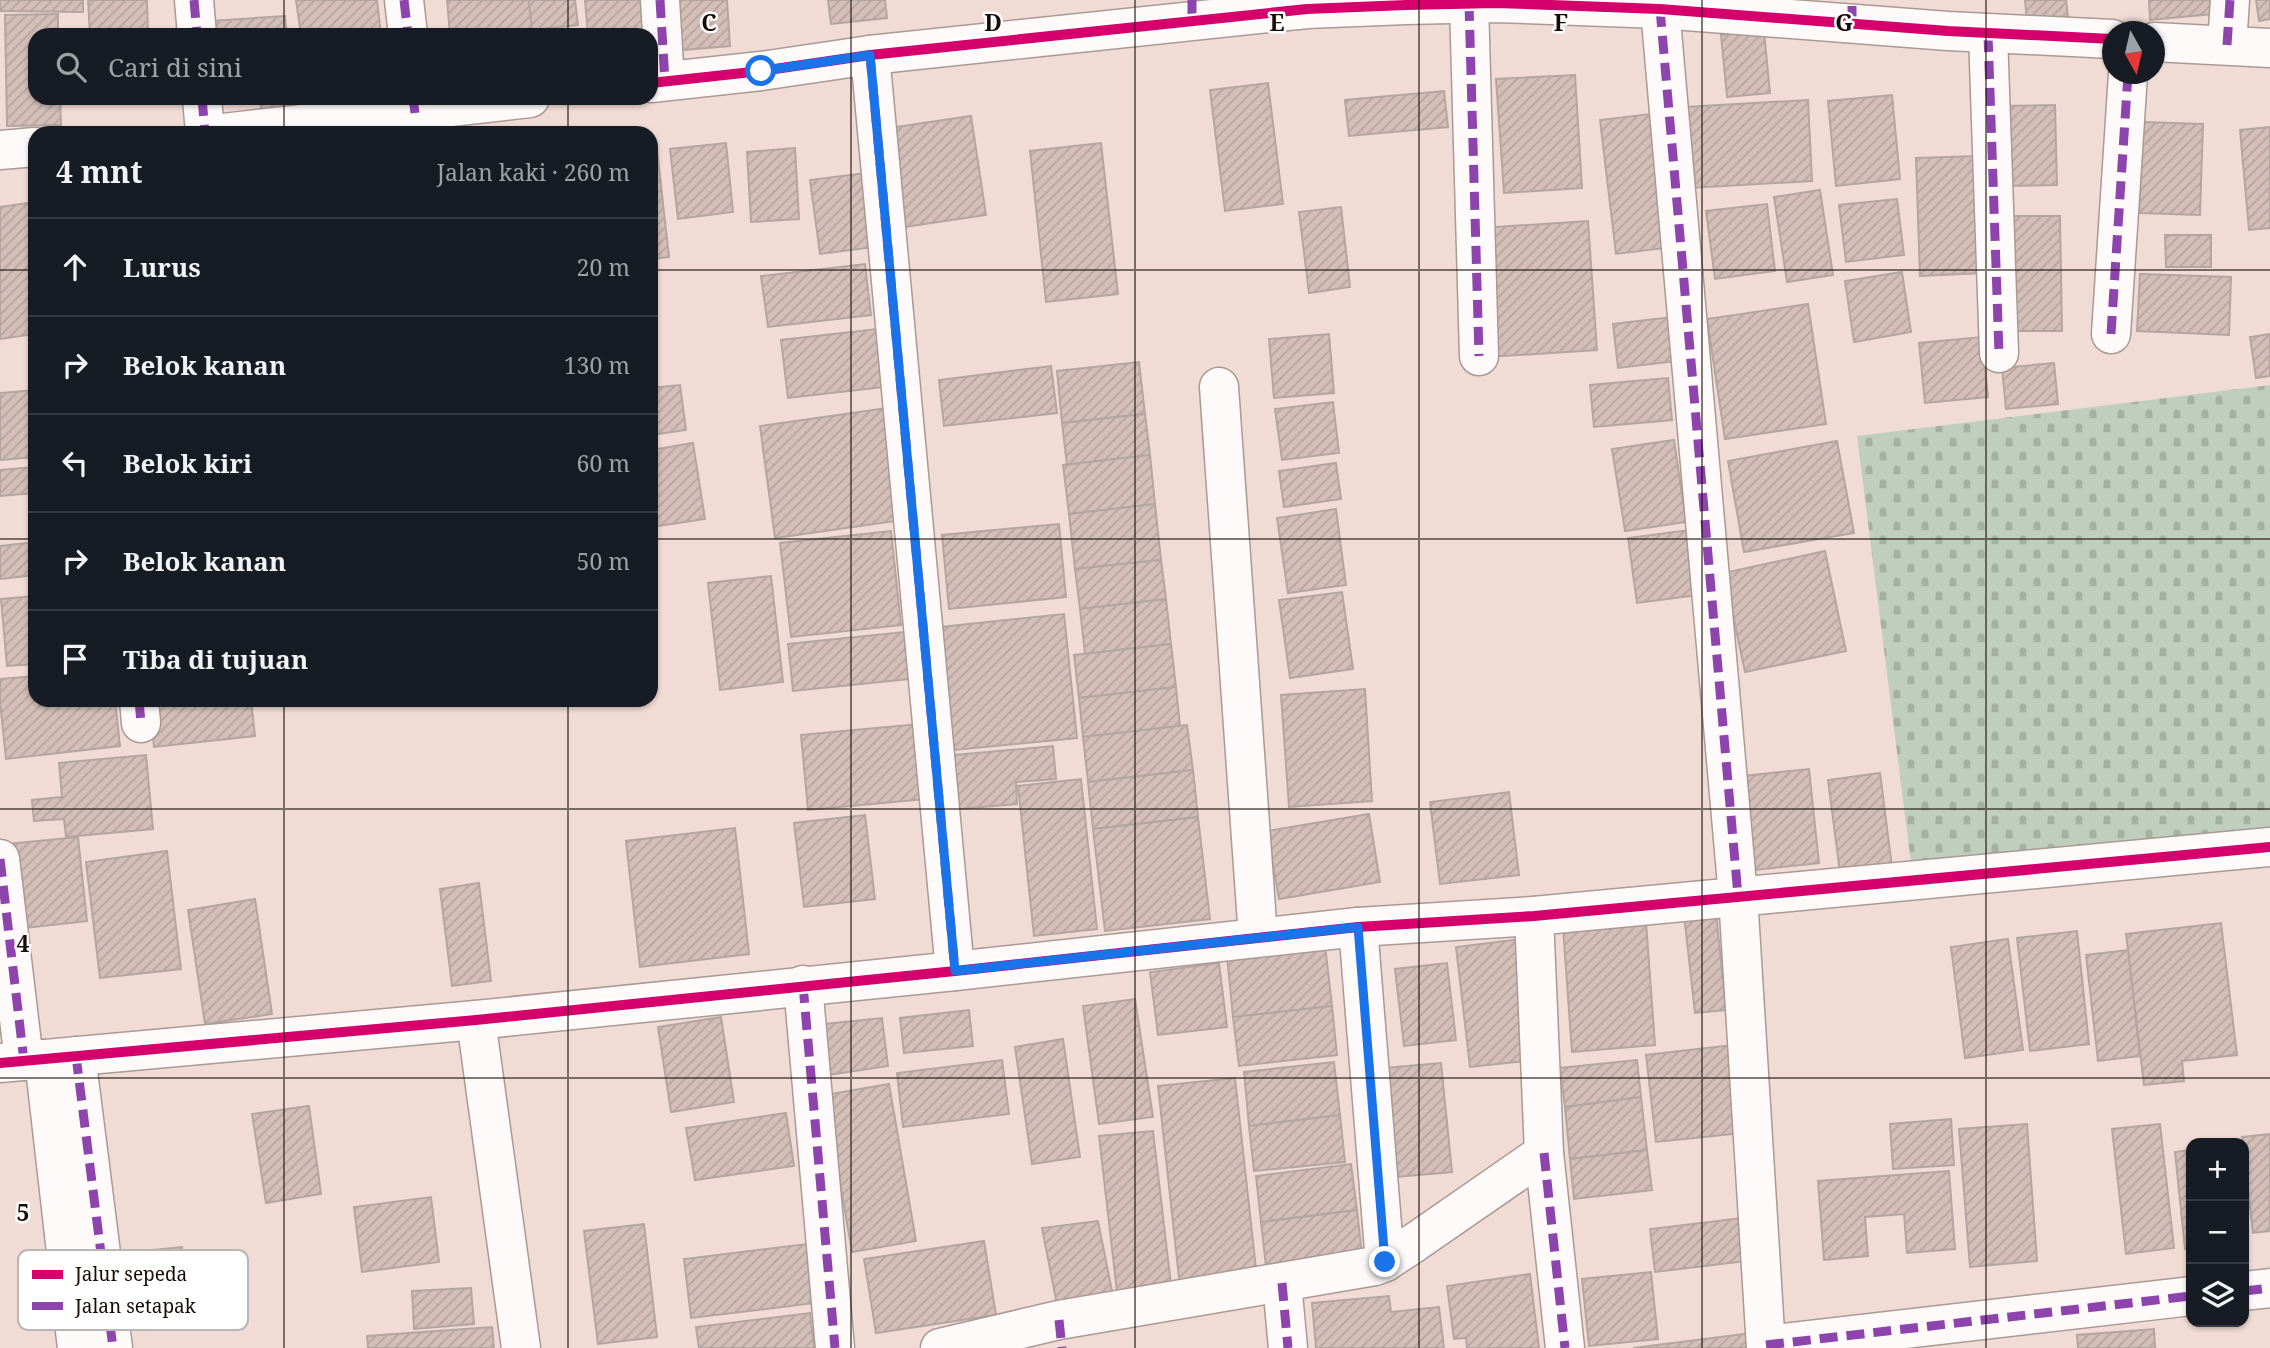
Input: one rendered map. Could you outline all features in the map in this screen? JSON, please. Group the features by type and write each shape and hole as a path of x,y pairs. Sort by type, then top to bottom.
{"street":[{"path":"194,0 196,28"},
{"path":"404,0 407,28"},
{"path":"660,0 658,82 761,71 1192,11 1488,2 1660,9 1852,12 1989,34 2102,39"},
{"path":"2227,45 2230,0"},
{"path":"1479,356 1488,2"},
{"path":"1660,9 1738,896 1766,1346 2186,1297"},
{"path":"1989,34 1999,353"},
{"path":"2165,42 2270,48"},
{"path":"870,55 955,971"},
{"path":"2111,334 2127,84"},
{"path":"203,105 204,126"},
{"path":"271,126 414,105"},
{"path":"0,150 28,148"},
{"path":"1219,387 1258,937"},
{"path":"36,1060 476,1020 1358,927 1534,916 2270,847"},
{"path":"0,859 36,1060 63,1250"},
{"path":"1534,916 1544,1153 1565,1348"},
{"path":"1358,927 1385,1262"},
{"path":"803,985 835,1348"},
{"path":"476,1020 521,1348"},
{"path":"36,1060 87,1250"},
{"path":"940,1348 1060,1334 1385,1262 1544,1153"},
{"path":"1282,1283 1288,1348"},
{"path":"2249,1289 2270,1287"},
{"path":"74,1330 77,1348"},
{"path":"108,1330 113,1348"}],"green space":[{"path":"2270,385 2270,835 1913,879 1857,436"}],"building":[{"path":"0,0 83,0 83,12 0,11"},
{"path":"88,0 147,0 148,28 90,28"},
{"path":"296,0 377,0 380,28 300,28"},
{"path":"447,0 529,0 532,28 449,28"},
{"path":"529,0 575,0 578,25 532,28"},
{"path":"585,0 644,0 646,28 587,28"},
{"path":"668,0 727,0 730,46 672,51"},
{"path":"828,0 885,0 887,18 831,24"},
{"path":"2025,0 2066,0 2068,17 2027,22"},
{"path":"2149,0 2212,0 2213,14 2150,20"},
{"path":"2256,0 2270,0 2270,19 2259,21"},
{"path":"58,14 58,28 28,28 28,105 60,105 61,125 7,126 5,15"},
{"path":"285,16 286,28 212,28 211,21"},
{"path":"1764,31 1770,93 1727,97 1721,35"},
{"path":"1575,75 1582,188 1504,193 1496,79"},
{"path":"1268,83 1283,204 1225,211 1210,90"},
{"path":"1444,91 1448,127 1349,136 1345,100"},
{"path":"1892,95 1900,179 1836,186 1828,101"},
{"path":"1808,100 1812,181 1690,188 1685,107"},
{"path":"261,105 300,105 301,112 262,116"},
{"path":"2055,105 2057,185 2003,186 2001,106"},
{"path":"1650,114 1665,248 1616,254 1600,120"},
{"path":"971,116 986,215 904,227 889,128"},
{"path":"2143,122 2203,124 2200,215 2139,213"},
{"path":"2270,127 2270,228 2249,230 2240,130"},
{"path":"726,143 733,212 678,219 670,149"},
{"path":"1101,143 1118,294 1046,302 1030,151"},
{"path":"795,148 799,219 751,222 747,152"},
{"path":"1979,156 1984,273 1920,276 1916,158"},
{"path":"658,159 669,257 658,258"},
{"path":"865,173 875,247 820,254 810,180"},
{"path":"1820,190 1833,275 1787,282 1774,197"},
{"path":"1897,199 1904,255 1846,262 1839,205"},
{"path":"28,203 28,335 0,339 0,207"},
{"path":"1767,204 1775,271 1715,279 1706,211"},
{"path":"1341,207 1350,287 1309,293 1299,212"},
{"path":"1999,216 2060,216 2062,331 2000,331"},
{"path":"1588,221 1597,350 1488,357 1480,228"},
{"path":"2165,235 2211,235 2211,267 2166,267"},
{"path":"865,264 871,315 768,327 761,276"},
{"path":"1902,272 1911,332 1854,342 1845,281"},
{"path":"2140,274 2231,277 2229,335 2137,331"},
{"path":"1808,304 1826,424 1725,439 1707,319"},
{"path":"1672,317 1676,361 1618,368 1613,324"},
{"path":"877,329 883,387 788,398 781,340"},
{"path":"1329,334 1334,393 1274,398 1269,339"},
{"path":"2270,334 2270,376 2256,378 2250,337"},
{"path":"1982,337 1988,397 1925,403 1919,343"},
{"path":"1139,362 1145,414 1062,423 1057,371"},
{"path":"2054,363 2058,404 2006,409 2002,368"},
{"path":"1051,366 1057,413 944,426 939,380"},
{"path":"1668,378 1672,420 1594,427 1590,385"},
{"path":"680,385 686,430 658,434 658,387"},
{"path":"28,391 28,458 0,460 0,393"},
{"path":"1333,402 1339,453 1282,460 1275,409"},
{"path":"888,408 903,520 775,538 760,426"},
{"path":"1145,414 1150,455 1067,465 1062,423"},
{"path":"1674,440 1686,522 1625,531 1612,449"},
{"path":"1837,441 1854,533 1744,552 1728,461"},
{"path":"693,443 705,519 658,526 658,449"},
{"path":"1150,455 1155,504 1069,514 1063,465"},
{"path":"1336,463 1341,499 1284,507 1279,471"},
{"path":"28,468 28,494 0,496 0,470"},
{"path":"1155,504 1161,560 1075,569 1069,514"},
{"path":"1336,509 1346,585 1288,593 1277,518"},
{"path":"1059,524 1066,597 949,609 942,535"},
{"path":"1689,530 1699,595 1637,603 1628,538"},
{"path":"891,531 901,625 791,637 780,543"},
{"path":"28,543 28,576 0,579 0,546"},
{"path":"1825,551 1846,651 1745,672 1724,573"},
{"path":"1161,560 1166,599 1080,609 1075,569"},
{"path":"771,576 783,682 720,690 708,583"},
{"path":"1342,592 1353,669 1290,678 1279,600"},
{"path":"28,597 28,664 7,666 1,599"},
{"path":"1166,599 1171,644 1085,654 1080,609"},
{"path":"1064,614 1077,738 954,750 941,627"},
{"path":"914,631 919,678 793,691 788,644"},
{"path":"1171,644 1176,687 1079,698 1074,655"},
{"path":"28,677 28,707 116,707 120,746 6,759 0,679"},
{"path":"1176,687 1180,726 1083,737 1079,698"},
{"path":"1365,689 1372,801 1289,807 1281,695"},
{"path":"150,707 252,707 255,736 154,747"},
{"path":"919,724 925,799 808,810 801,735"},
{"path":"1187,725 1193,770 1088,782 1083,737"},
{"path":"1053,746 1056,779 1016,782 1017,804 949,810 944,756"},
{"path":"146,755 153,829 66,837 64,819 34,821 32,800 62,797 59,763"},
{"path":"1809,769 1819,863 1755,870 1744,776"},
{"path":"1193,770 1198,817 1093,829 1088,782"},
{"path":"1880,773 1892,867 1840,873 1828,780"},
{"path":"1081,779 1097,929 1034,936 1018,786"},
{"path":"1509,792 1519,875 1440,884 1430,802"},
{"path":"1369,814 1380,882 1279,899 1267,831"},
{"path":"865,815 875,899 804,907 794,823"},
{"path":"1198,817 1210,919 1105,931 1093,829"},
{"path":"735,828 749,954 640,967 626,841"},
{"path":"78,837 87,921 16,929 8,844"},
{"path":"167,851 181,969 100,978 86,862"},
{"path":"479,883 491,981 452,986 440,889"},
{"path":"255,899 272,1014 205,1024 188,910"},
{"path":"1716,912 1726,1010 1695,1013 1684,915"},
{"path":"1646,922 1655,1045 1572,1052 1563,928"},
{"path":"2221,923 2237,1055 2182,1061 2184,1081 2144,1085 2126,934"},
{"path":"2077,931 2089,1044 2030,1051 2017,938"},
{"path":"1521,939 1534,1060 1470,1067 1456,947"},
{"path":"2008,939 2023,1050 1965,1058 1951,947"},
{"path":"1325,945 1332,1006 1233,1017 1227,956"},
{"path":"2128,950 2140,1056 2098,1061 2086,955"},
{"path":"1219,963 1227,1027 1158,1035 1150,972"},
{"path":"1447,963 1456,1040 1404,1046 1395,969"},
{"path":"1135,999 1153,1117 1099,1124 1083,1006"},
{"path":"1332,1006 1337,1055 1239,1066 1233,1017"},
{"path":"969,1010 973,1046 904,1053 900,1018"},
{"path":"721,1017 734,1102 671,1112 658,1027"},
{"path":"882,1018 888,1066 821,1076 815,1025"},
{"path":"1063,1039 1080,1157 1032,1164 1015,1047"},
{"path":"1741,1044 1751,1132 1656,1142 1646,1055"},
{"path":"1002,1060 1009,1114 903,1127 897,1073"},
{"path":"1637,1060 1641,1097 1565,1107 1560,1068"},
{"path":"1334,1062 1340,1115 1249,1126 1244,1072"},
{"path":"1441,1063 1452,1172 1396,1177 1385,1068"},
{"path":"1235,1078 1257,1278 1180,1287 1158,1086"},
{"path":"889,1084 916,1241 852,1252 825,1095"},
{"path":"1641,1097 1647,1150 1570,1159 1565,1107"},
{"path":"309,1106 321,1194 266,1203 252,1114"},
{"path":"786,1113 794,1166 695,1180 686,1128"},
{"path":"1340,1115 1345,1162 1254,1171 1249,1126"},
{"path":"1951,1119 1954,1165 1893,1169 1890,1124"},
{"path":"2027,1124 2037,1261 1970,1267 1959,1129"},
{"path":"2160,1124 2174,1248 2126,1254 2112,1129"},
{"path":"1153,1131 1171,1285 1117,1292 1099,1136"},
{"path":"2270,1134 2270,1231 2253,1233 2249,1198 2249,1138 2242,1137"},
{"path":"1647,1150 1652,1190 1574,1199 1570,1159"},
{"path":"2186,1151 2186,1249 2185,1249 2175,1152"},
{"path":"1351,1164 1357,1210 1261,1222 1256,1176"},
{"path":"1949,1171 1955,1249 1907,1253 1904,1214 1865,1217 1868,1256 1824,1260 1818,1181"},
{"path":"431,1197 439,1262 362,1272 354,1207"},
{"path":"1357,1210 1363,1264 1267,1275 1261,1222"},
{"path":"1750,1217 1755,1260 1655,1272 1650,1229"},
{"path":"1098,1221 1114,1301 1058,1310 1042,1228"},
{"path":"644,1224 657,1337 598,1344 584,1231"},
{"path":"984,1241 996,1315 876,1333 864,1259"},
{"path":"807,1244 815,1303 691,1318 684,1259"},
{"path":"182,1247 182,1250 152,1250"},
{"path":"1651,1272 1658,1339 1589,1346 1582,1279"},
{"path":"1530,1274 1539,1348 1467,1348 1466,1338 1454,1339 1447,1286"},
{"path":"471,1288 474,1324 414,1329 412,1291"},
{"path":"1389,1296 1391,1312 1439,1307 1444,1348 1316,1348 1312,1303"},
{"path":"810,1313 814,1348 699,1348 696,1327"},
{"path":"492,1327 494,1348 368,1348 367,1336"},
{"path":"2154,1329 2155,1348 2078,1348 2077,1335"},
{"path":"1751,1333 1753,1348 1633,1348"}],"marked path":[{"path":"194,0 196,28"},
{"path":"404,0 407,28"},
{"path":"660,0 665,81"},
{"path":"1192,0 1192,21"},
{"path":"1852,0 1852,24"},
{"path":"2227,45 2230,0"},
{"path":"1469,3 1479,356"},
{"path":"1660,9 1738,896"},
{"path":"1988,34 1999,353"},
{"path":"870,55 955,971"},
{"path":"2111,334 2127,84"},
{"path":"203,105 204,126"},
{"path":"414,105 415,113"},
{"path":"140,707 141,723"},
{"path":"0,859 24,1061"},
{"path":"803,985 835,1348"},
{"path":"76,1056 101,1250"},
{"path":"1544,1153 1565,1348"},
{"path":"1282,1283 1288,1348"},
{"path":"2249,1290 2270,1288"},
{"path":"1766,1345 2186,1297"},
{"path":"1059,1320 1062,1348"},
{"path":"111,1330 113,1348"}],"cycle path":[{"path":"658,82 870,55 1307,9 1406,5 1497,3 1660,9 1948,31 2102,39"},
{"path":"0,1063 476,1020 1358,927 1534,916 2270,847"}],"route":[{"path":"761,71 870,55 955,971 1358,927 1385,1262"}]}
